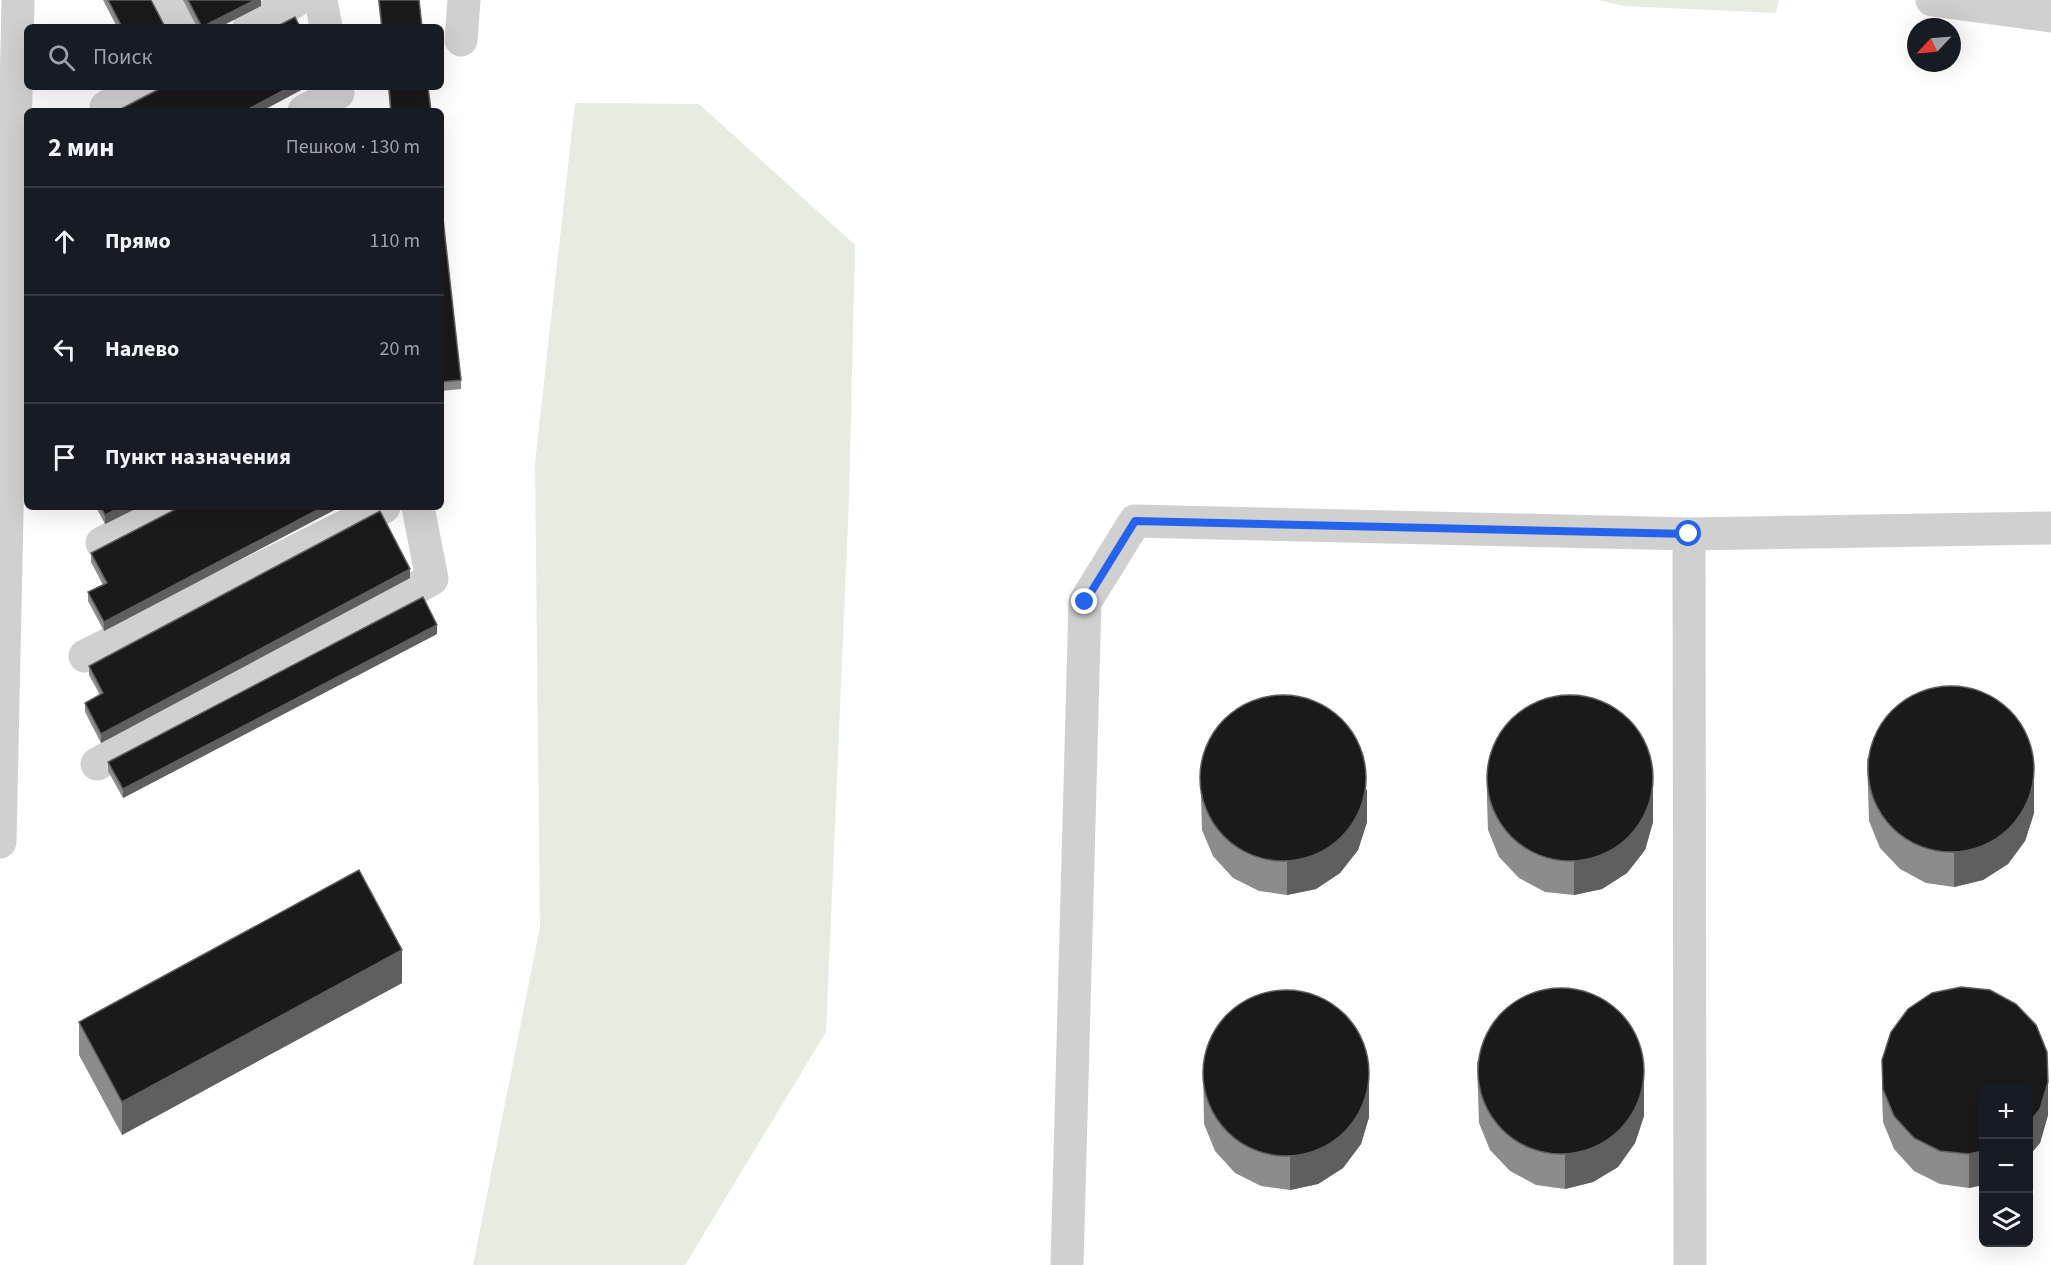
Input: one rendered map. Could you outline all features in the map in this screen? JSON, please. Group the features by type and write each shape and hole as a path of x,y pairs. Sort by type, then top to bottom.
{"street":[{"path":"0,842 4,466 18,0"},
{"path":"169,0 182,24"},
{"path":"254,24 297,0"},
{"path":"321,0 325,24"},
{"path":"461,40 464,0"},
{"path":"1932,0 2051,16"},
{"path":"106,106 135,90"},
{"path":"312,108 339,97"},
{"path":"102,543 167,510"},
{"path":"85,656 378,510"},
{"path":"97,764 432,579 419,510"},
{"path":"1067,1265 1085,602 1135,521 1689,534 2051,528"},
{"path":"1689,534 1690,1265"}],"shaded area":[{"path":"1598,0 1779,0 1776,13 1624,6"},
{"path":"575,103 699,104 855,245 849,499 826,1032 685,1265 473,1265 540,927 535,463"}],"building":[{"path":"108,0 151,0 163,24 120,24"},
{"path":"188,0 255,0 208,24 200,24"},
{"path":"379,0 419,0 422,24 382,24"},
{"path":"295,17 298,24 282,24"},
{"path":"157,90 284,90 251,108 123,108"},
{"path":"389,90 428,90 431,108 391,108"},
{"path":"444,228 461,380 444,382"},
{"path":"102,510 115,510 105,515"},
{"path":"174,510 317,510 104,622 88,592 107,583 91,553"},
{"path":"380,511 410,569 101,734 85,703 103,693 89,666"},
{"path":"423,597 437,625 123,789 108,762"},
{"path":"1951,686 1967,687 1983,692 2010,710 2028,737 2033,753 2033,785 2028,801 2010,828 1983,846 1967,851 1951,852 1935,851 1919,846 1892,828 1874,801 1869,785 1868,769 1869,753 1874,737 1892,710 1919,692 1935,687"},
{"path":"1283,695 1299,696 1315,701 1342,719 1360,746 1365,762 1365,794 1360,810 1342,837 1315,855 1299,860 1283,861 1267,860 1251,855 1224,837 1206,810 1201,794 1200,778 1201,762 1206,746 1224,719 1251,701 1267,696"},
{"path":"1570,695 1586,696 1602,701 1629,719 1647,746 1652,762 1652,794 1647,810 1629,837 1602,855 1586,860 1570,861 1554,860 1538,855 1511,837 1493,810 1488,794 1487,778 1488,762 1493,746 1511,719 1538,701 1554,696"},
{"path":"359,870 402,950 122,1102 79,1022"},
{"path":"1961,987 1990,990 2016,1004 2036,1025 2047,1052 2048,1082 2040,1109 2033,1118 2033,1085 1979,1085 1979,1152 1969,1154 1940,1151 1914,1138 1894,1116 1883,1089 1882,1060 1891,1032 1908,1009 1932,993"},
{"path":"1561,988 1577,989 1593,994 1620,1012 1638,1039 1643,1055 1643,1087 1638,1103 1620,1130 1593,1148 1577,1153 1561,1154 1545,1153 1529,1148 1502,1130 1484,1103 1479,1087 1478,1071 1479,1055 1484,1039 1502,1012 1529,994 1545,989"},
{"path":"1286,990 1302,991 1318,996 1345,1014 1363,1041 1368,1057 1368,1089 1363,1105 1345,1132 1318,1150 1302,1155 1286,1156 1270,1155 1254,1150 1227,1132 1209,1105 1204,1089 1203,1073 1204,1057 1209,1041 1227,1014 1254,996 1270,991"}],"route":[{"path":"1085,602 1135,521 1689,534"}]}
